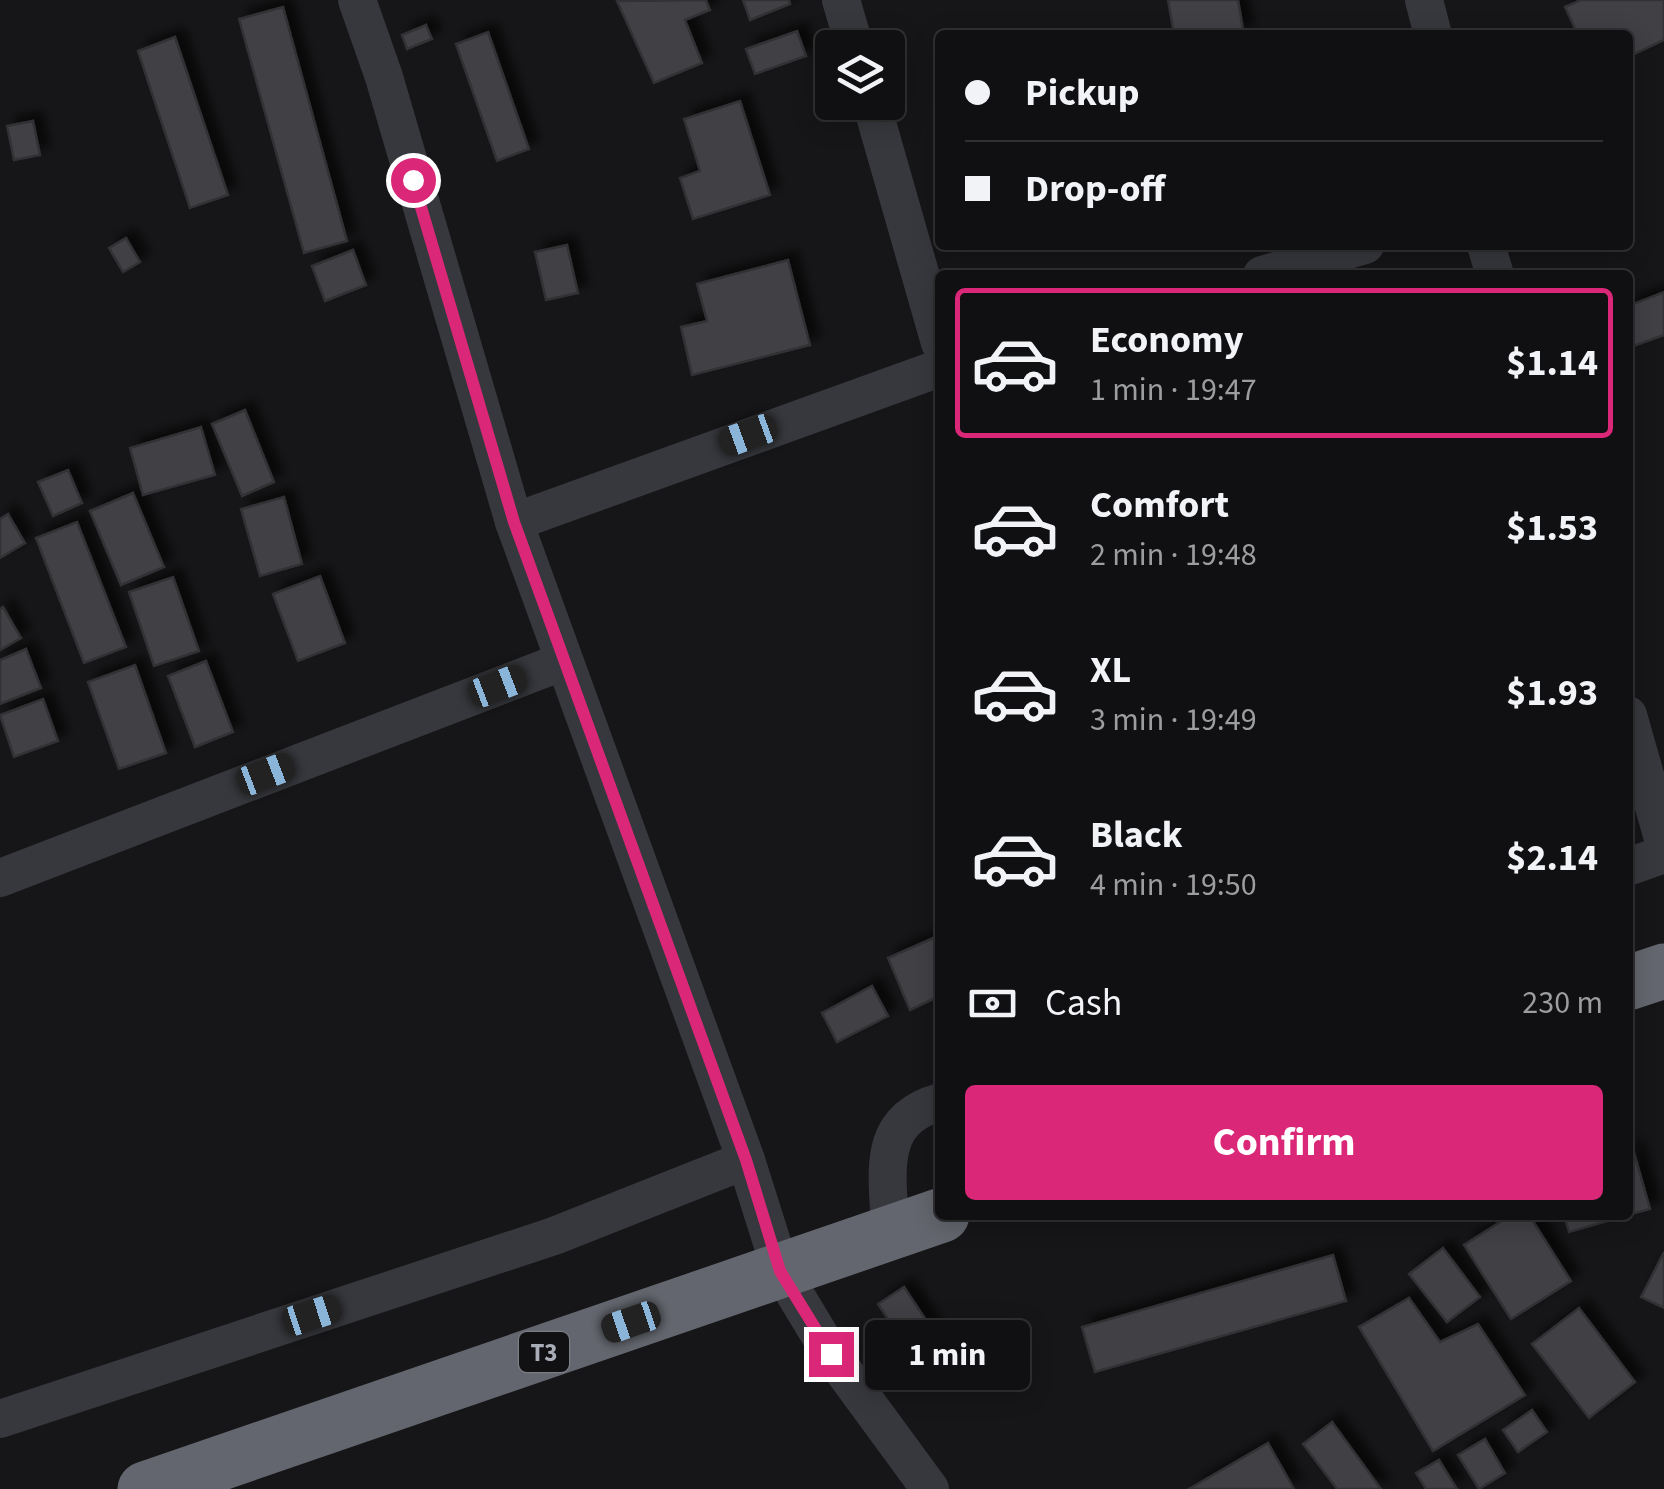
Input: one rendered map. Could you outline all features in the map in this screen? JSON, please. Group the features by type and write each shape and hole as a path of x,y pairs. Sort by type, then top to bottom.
{"highway":[{"path":"1633,981 1664,971"},
{"name":"T3","path":"145,1489 935,1217"}],"street":[{"path":"358,0 514,522 746,1160 780,1271 831,1354 930,1489"},
{"path":"841,0 850,30"},
{"path":"1424,0 1431,30"},
{"path":"876,120 935,326"},
{"path":"1279,270 1348,250"},
{"path":"514,522 935,370"},
{"path":"0,878 564,661"},
{"path":"1633,734 1664,842"},
{"path":"1633,865 1664,854"},
{"path":"890,1233 889,1163 894,1133 901,1120 935,1103"},
{"path":"0,1419 554,1236 746,1160"}],"building":[{"path":"706,0 710,10 685,20 702,63 654,83 617,1"},
{"path":"743,0 789,0 790,4 750,20"},
{"path":"1168,0 1238,0 1243,30 1173,30"},
{"path":"1581,0 1664,0 1664,40 1633,55 1633,30 1576,30 1565,7"},
{"path":"283,7 347,241 304,253 239,19"},
{"path":"426,25 432,39 407,49 402,35"},
{"path":"797,31 806,56 755,74 746,49"},
{"path":"488,32 529,149 497,161 456,44"},
{"path":"175,37 228,195 190,208 138,51"},
{"path":"740,101 770,195 693,219 680,178 700,171 684,119"},
{"path":"33,121 40,155 14,160 7,126"},
{"path":"126,238 140,262 123,272 109,248"},
{"path":"567,245 578,293 546,300 535,252"},
{"path":"353,250 366,285 325,301 312,266"},
{"path":"788,260 810,345 692,375 681,327 707,321 697,284"},
{"path":"1664,292 1664,335 1633,346 1633,304"},
{"path":"245,410 274,482 242,496 212,424"},
{"path":"201,427 215,475 143,495 130,448"},
{"path":"68,470 82,503 53,516 38,482"},
{"path":"133,493 164,567 121,585 90,511"},
{"path":"284,497 302,564 260,576 241,509"},
{"path":"8,514 25,543 0,558 0,519"},
{"path":"77,522 126,647 84,663 36,538"},
{"path":"320,576 345,643 298,661 273,594"},
{"path":"173,577 199,651 154,666 129,592"},
{"path":"3,607 21,638 0,650 0,609"},
{"path":"26,649 41,688 0,704 0,660"},
{"path":"206,661 233,732 195,747 168,676"},
{"path":"135,665 166,753 119,769 88,682"},
{"path":"43,699 58,741 14,757 0,715"},
{"path":"935,937 935,998 910,1010 888,958"},
{"path":"872,986 888,1016 837,1042 822,1013"},
{"path":"1633,1149 1650,1209 1633,1214"},
{"path":"1503,1220 1532,1220 1571,1281 1511,1319 1464,1245"},
{"path":"1565,1220 1611,1220 1569,1232"},
{"path":"1443,1248 1480,1297 1447,1322 1409,1274"},
{"path":"1664,1252 1664,1308 1641,1297"},
{"path":"1333,1255 1346,1301 1095,1372 1082,1327"},
{"path":"904,1287 940,1341 914,1358 878,1304"},
{"path":"1409,1298 1440,1342 1478,1324 1525,1395 1433,1451 1359,1327"},
{"path":"1579,1308 1635,1382 1589,1418 1532,1344"},
{"path":"1532,1410 1547,1432 1518,1452 1503,1430"},
{"path":"1332,1422 1381,1489 1337,1489 1303,1444"},
{"path":"1485,1439 1505,1473 1479,1489 1458,1455"},
{"path":"1268,1443 1294,1489 1189,1489"},
{"path":"1439,1460 1457,1489 1426,1489 1416,1473"}],"route":[{"path":"413,180 514,522 746,1160 780,1271 831,1354"}]}
